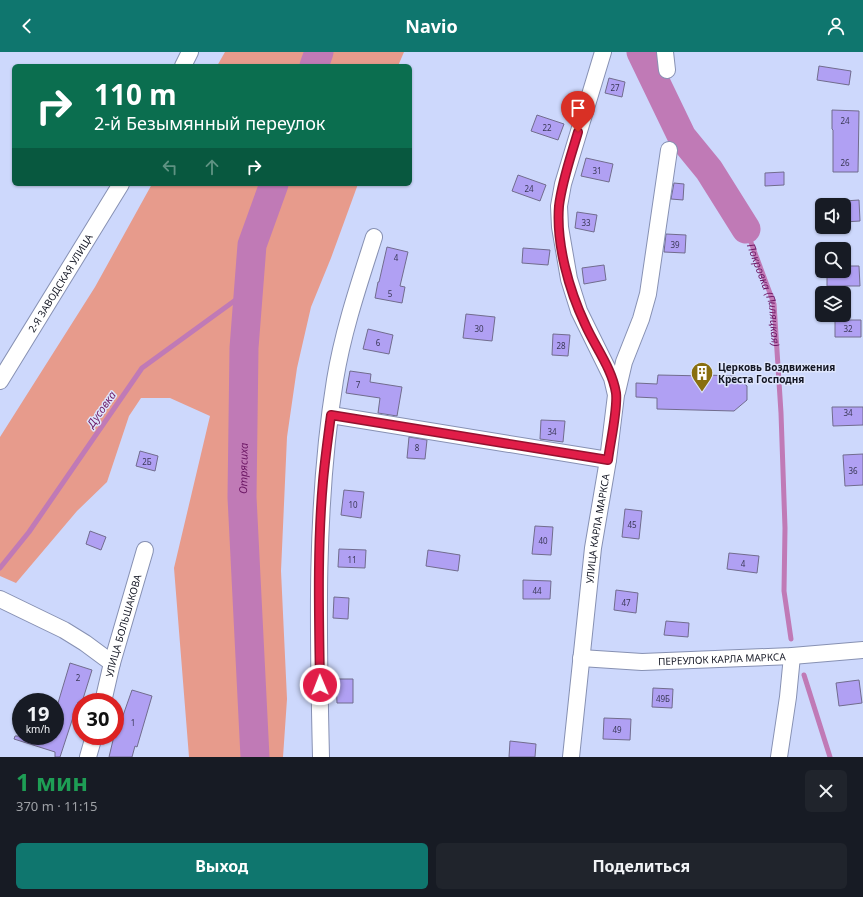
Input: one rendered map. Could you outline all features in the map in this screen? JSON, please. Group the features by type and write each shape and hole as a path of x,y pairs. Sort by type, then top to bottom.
{"street":[{"path":"184,64 190,52"},
{"name":"УЛИЦА КАРЛА МАРКСА","path":"571,757 593,548 608,460 616,395 612,378 589,334 568,279 560,226 559,206 563,184 603,52"},
{"path":"665,52 667,70"},
{"path":"616,395 624,362 641,319 648,294 668,150"},
{"name":"2-Я ЗАВОДСКАЯ УЛИЦА","path":"0,381 120,186"},
{"path":"321,757 319,611 323,482 335,379 352,306 374,237"},
{"path":"331,415 608,460"},
{"name":"УЛИЦА БОЛЬШАКОВА","path":"105,693 112,663 146,550"},
{"path":"0,599 64,630 112,663"},
{"name":"ПЕРЕУЛОК КАРЛА МАРКСА","path":"581,658 642,662 792,656 863,650"},
{"path":"779,757 788,698 792,656"},
{"path":"88,757 91,745"}],"shaded area":[{"path":"225,52 404,52 399,64 218,64"},
{"path":"151,186 357,186 311,307 297,368 287,437 281,571 287,699 283,757 189,757 174,568 210,416 170,398 141,398 129,416 107,482 77,511 16,583 0,576 0,437 95,287"}],"building":[{"path":"819,66 851,71 849,85 817,80"},
{"path":"609,78 625,82 622,97 605,93"},
{"path":"832,110 859,111 858,172 833,172"},
{"path":"537,115 564,124 558,140 531,131"},
{"path":"586,158 613,164 609,182 581,176"},
{"path":"784,172 784,185 765,186 765,173"},
{"path":"518,175 546,185 540,201 512,191"},
{"path":"674,183 684,184 683,200 671,199"},
{"path":"859,200 860,221 851,222 851,201"},
{"path":"577,212 597,215 594,232 575,228"},
{"path":"666,234 686,235 685,253 664,252"},
{"path":"387,247 408,252 400,286 405,287 402,303 375,298"},
{"path":"523,248 550,250 548,265 522,263"},
{"path":"604,265 606,280 584,284 582,268"},
{"path":"851,266 859,266 860,286 827,286 827,278 851,278"},
{"path":"466,314 495,317 492,341 463,338"},
{"path":"851,320 861,320 861,337 835,337 835,322 851,322"},
{"path":"368,329 393,335 389,354 363,349"},
{"path":"553,334 570,335 568,356 552,355"},
{"path":"350,371 371,374 370,382 402,387 397,416 378,413 380,398 346,393"},
{"name":"Церковь Воздвижения Креста Господня","path":"658,375 735,376 747,386 747,400 734,411 657,409 657,398 636,397 636,383 657,384"},
{"path":"832,407 863,407 863,425 833,426"},
{"path":"541,420 565,421 563,442 540,439"},
{"path":"409,437 427,440 425,459 407,458"},
{"path":"140,451 158,456 155,471 136,466"},
{"path":"863,454 863,485 845,486 843,455"},
{"path":"344,490 364,492 361,518 341,515"},
{"path":"625,509 642,511 639,539 622,537"},
{"path":"535,526 553,527 551,555 532,554"},
{"path":"90,531 106,537 101,550 86,544"},
{"path":"339,549 366,550 365,568 338,567"},
{"path":"428,550 460,555 458,571 426,566"},
{"path":"729,553 759,556 757,573 727,569"},
{"path":"523,580 551,581 550,599 523,599"},
{"path":"616,590 638,593 636,613 614,610"},
{"path":"334,597 349,598 348,619 333,618"},
{"path":"666,621 689,623 688,637 664,635"},
{"path":"70,663 92,670 85,693 72,693 72,720 64,745 64,693 61,693"},
{"path":"336,679 353,679 353,703 337,703"},
{"path":"859,680 862,703 839,706 836,683"},
{"path":"653,688 673,689 672,708 652,707"},
{"path":"132,690 152,696 137,747 135,746 132,757 109,757 112,745 124,745 124,713"},
{"path":"604,718 631,719 630,740 603,739"},
{"path":"510,741 536,744 535,757 509,757"},
{"path":"33,745 64,745 60,757 55,757 55,752"}],"waterway":[{"name":"Отрясиха","path":"315,64 319,52"},
{"name":"Покровка (Пиляцкая)","path":"641,52 682,137 709,170 746,229"},
{"name":"Отрясиха","path":"255,757 242,497 244,348 252,245 273,186"},
{"name":"Покровка (Пиляцкая)","path":"746,229 774,304 781,413 785,528 784,591 791,639"},
{"name":"Дусовка","path":"0,568 29,532 142,368 248,291"},
{"name":"Покровка (Пиляцкая)","path":"804,675 830,757"}],"place":[{"name":"Церковь Воздвижения Креста Господня","path":"702,392"}],"route":[{"path":"320,685 320,543 323,482 331,415 608,460 616,395 612,378 605,362 589,334 568,279 560,226 559,206 563,184 578,132"}]}
